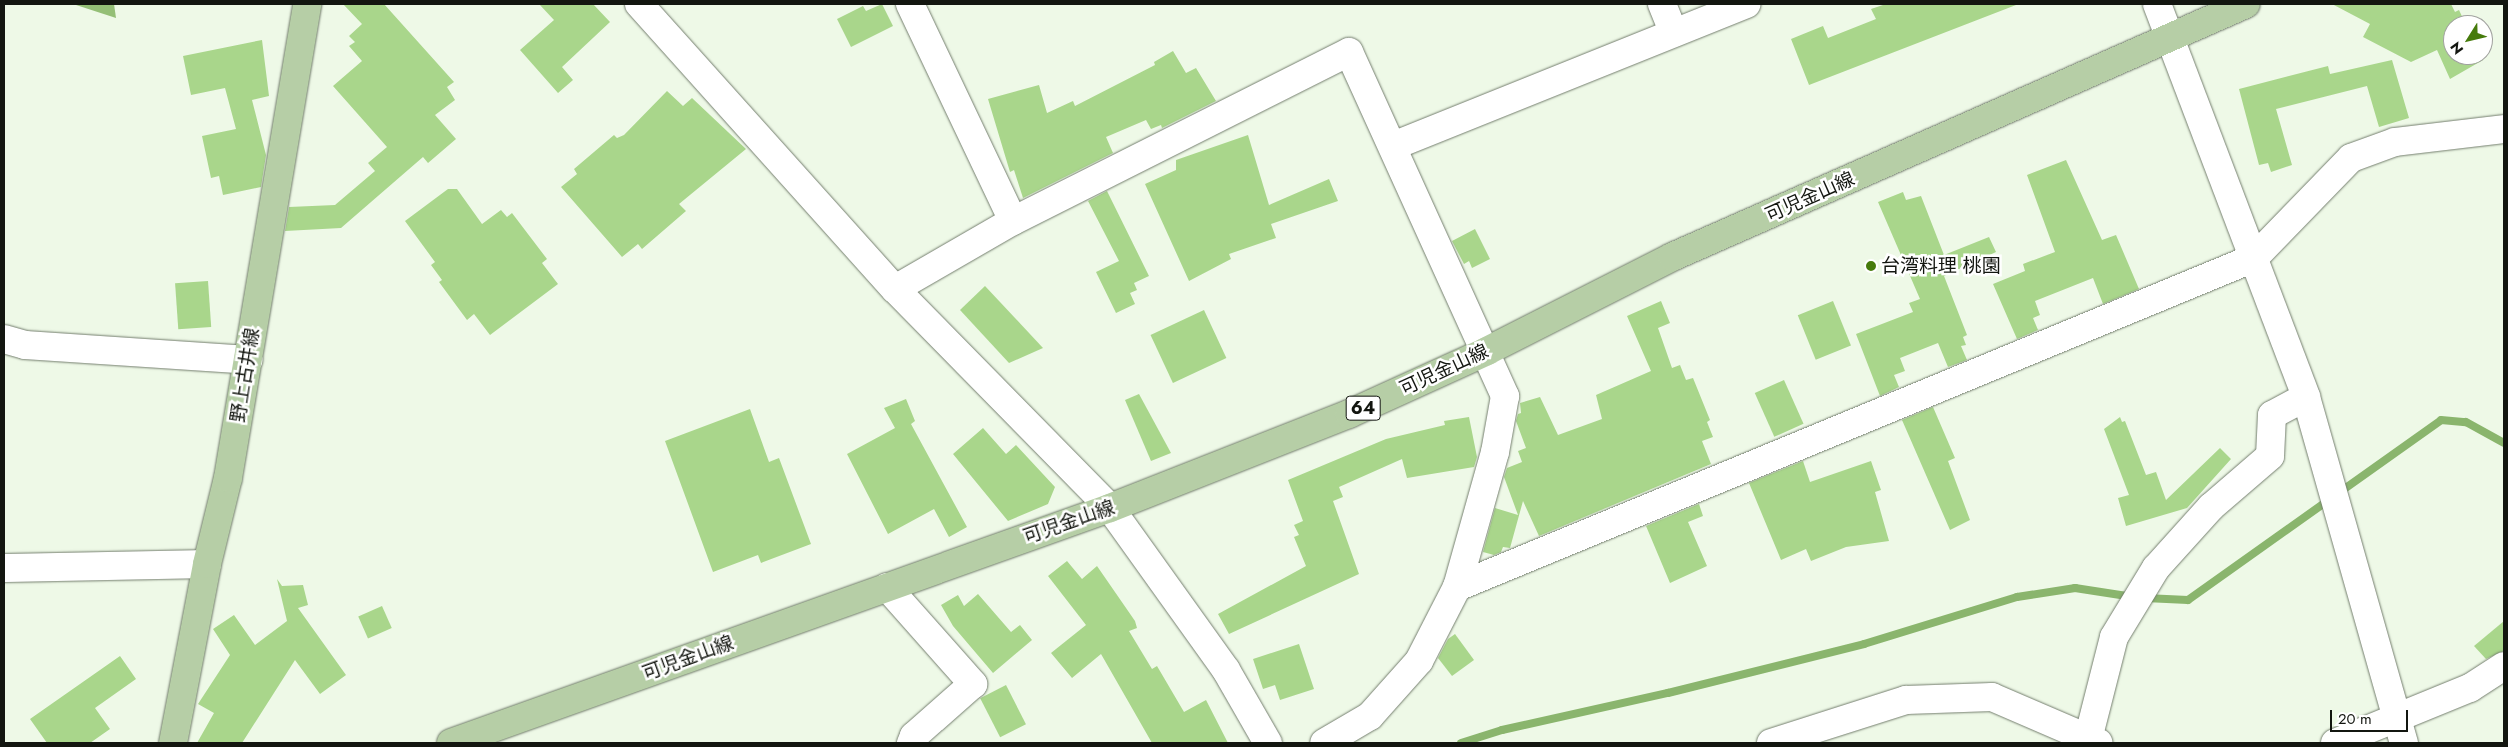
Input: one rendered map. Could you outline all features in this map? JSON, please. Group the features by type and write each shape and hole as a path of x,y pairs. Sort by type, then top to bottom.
{"main road":[{"name":"野上古井線","path":"173,743 207,564 228,478 307,4"},
{"name":"可児金山線","path":"451,743 1110,508 1349,414 1487,351 1672,257 2246,4"}],"street":[{"path":"639,4 895,289 1110,508 1226,670 1268,743"},
{"path":"910,4 1013,221"},
{"path":"1662,4 1674,33"},
{"path":"1393,146 1747,4"},
{"path":"2157,4 2306,397 2353,555 2399,731"},
{"path":"895,289 1013,221 1349,52 1487,351 1505,396 1496,452 1458,588 1419,661 1370,716 1324,743"},
{"path":"1458,588 2254,258 2351,158 2395,142 2504,129"},
{"path":"4,339 25,345 214,360 248,360"},
{"path":"1771,743 1906,700 1992,698 2091,742 2114,637 2156,568 2211,507 2270,456 2272,415 2306,397"},
{"path":"4,568 207,564"},
{"path":"887,587 973,684 914,736 911,743"},
{"path":"2335,743 2399,731 2504,666"}],"green space":[{"path":"73,4 114,4 116,18"}],"building":[{"path":"343,4 384,4 454,82 447,87 455,100 435,115 456,139 428,163 423,157 341,228 285,231 289,207 335,205 375,171 368,163 387,147 333,86 362,61 349,46 355,42 349,36 362,24"},
{"path":"539,4 593,4 610,22 562,67 573,80 558,93 520,50 554,20"},
{"path":"882,4 893,26 851,47 837,19 863,6 866,11"},
{"path":"1886,4 2016,5 1809,85 1791,39 1823,26 1828,38 1876,19 1871,9"},
{"path":"2332,4 2451,4 2455,12 2459,10 2461,15 2443,15 2443,63 2437,50 2411,62 2363,37 2370,24"},
{"path":"262,40 269,96 252,100 266,155 261,187 223,195 219,176 211,178 202,136 236,129 225,88 191,95 183,56"},
{"path":"1173,51 1186,73 1196,68 1216,101 1162,128 1161,125 1151,129 1146,120 1106,137 1113,153 1023,198 1014,170 1010,172 988,99 1039,85 1047,113 1073,101 1075,106 1155,65 1154,62"},
{"path":"2392,60 2409,118 2379,127 2367,86 2276,109 2292,165 2271,172 2268,163 2259,165 2239,89 2328,66 2330,74"},
{"path":"2444,65 2474,65 2450,79"},
{"path":"667,91 683,106 692,98 746,149 679,204 686,211 642,249 638,244 622,257 561,187 577,174 574,169 614,135 617,138 624,135"},
{"path":"1248,135 1269,205 1329,179 1338,201 1271,224 1276,238 1229,254 1231,259 1189,281 1145,184 1176,170 1176,160"},
{"path":"2066,160 2102,240 2116,235 2139,289 2103,304 2093,278 2035,301 2040,315 2033,318 2038,330 2017,339 1993,284 2025,271 2023,264 2055,252 2027,175"},
{"path":"448,189 457,189 482,224 501,210 507,217 512,213 547,259 542,263 558,284 490,335 474,314 467,320 439,282 442,280 431,265 435,262 405,221"},
{"path":"1107,191 1149,276 1134,283 1137,290 1130,293 1135,304 1116,313 1096,272 1119,261 1088,201"},
{"path":"1903,192 1906,200 1921,196 1944,255 1989,237 1996,252 1944,276 1967,335 1963,337 1966,345 1961,346 1967,360 1948,367 1938,343 1900,358 1905,371 1894,375 1899,387 1880,396 1856,334 1913,312 1909,303 1920,299 1878,202"},
{"path":"1475,229 1490,259 1472,268 1469,261 1464,264 1452,241"},
{"path":"208,281 211,327 178,329 175,283"},
{"path":"985,286 1043,348 1009,363 960,310"},
{"path":"1661,301 1670,323 1658,328 1672,368 1680,365 1686,380 1693,378 1710,420 1707,422 1713,437 1702,441 1711,464 1539,536 1523,501 1510,548 1503,547 1501,552 1494,555 1483,552 1495,508 1518,515 1504,477 1507,468 1522,462 1518,451 1526,448 1516,421 1518,414 1521,413 1520,403 1540,397 1558,435 1602,419 1596,395 1651,371 1627,316"},
{"path":"1833,301 1851,346 1816,360 1798,315"},
{"path":"1204,310 1226,358 1173,383 1151,335"},
{"path":"1784,380 1804,424 1774,437 1755,393"},
{"path":"1139,394 1171,453 1151,461 1125,400"},
{"path":"906,399 915,421 911,424 967,527 949,537 934,509 888,534 847,454 895,428 884,408"},
{"path":"1933,407 1955,458 1948,461 1970,520 1950,530 1902,420"},
{"path":"750,409 769,462 779,458 811,544 761,563 758,555 713,572 665,441"},
{"path":"1469,417 1477,457 1474,467 1407,478 1402,459 1339,487 1343,497 1333,501 1359,574 1229,634 1218,614 1306,566 1294,537 1299,535 1294,525 1303,521 1288,480 1386,439 1445,425 1444,421"},
{"path":"2120,417 2122,422 2125,421 2146,475 2156,472 2166,500 2220,448 2231,459 2187,508 2126,526 2118,498 2129,495 2104,429"},
{"path":"983,428 1006,454 1016,445 1055,487 1048,504 1008,521 953,454"},
{"path":"1803,461 1810,482 1871,461 1881,490 1875,492 1889,541 1846,547 1811,561 1806,549 1781,560 1749,483"},
{"path":"1699,504 1703,516 1688,522 1707,566 1670,583 1646,526"},
{"path":"1067,561 1082,579 1097,566 1135,621 1137,628 1129,631 1152,669 1157,666 1184,712 1206,700 1228,743 1152,743 1101,654 1072,678 1051,653 1086,625 1048,576"},
{"path":"277,579 282,586 303,585 308,605 298,608 346,675 320,694 295,660 242,743 197,743 214,713 198,704 230,655 213,629 234,615 255,645 287,621"},
{"path":"978,594 1011,632 1020,625 1032,640 993,673 953,626 941,605 958,595 964,606"},
{"path":"382,606 392,628 368,639 358,617"},
{"path":"2504,621 2504,651 2486,659 2474,646"},
{"path":"1455,634 1474,660 1452,676 1438,658 1448,639"},
{"path":"1299,644 1314,689 1280,700 1275,685 1263,689 1253,659"},
{"path":"120,656 136,679 95,708 110,729 90,743 47,743 30,719"},
{"path":"1006,685 1026,724 1000,737 980,698"}],"waterway":[{"path":"2145,598 2188,600 2441,420 2466,422 2504,443"},
{"path":"1461,743 1502,730 1668,693 1864,644 2017,597 2075,588 2133,597"}],"place":[{"name":"台湾料理 桃園","path":"1871,266"}]}
